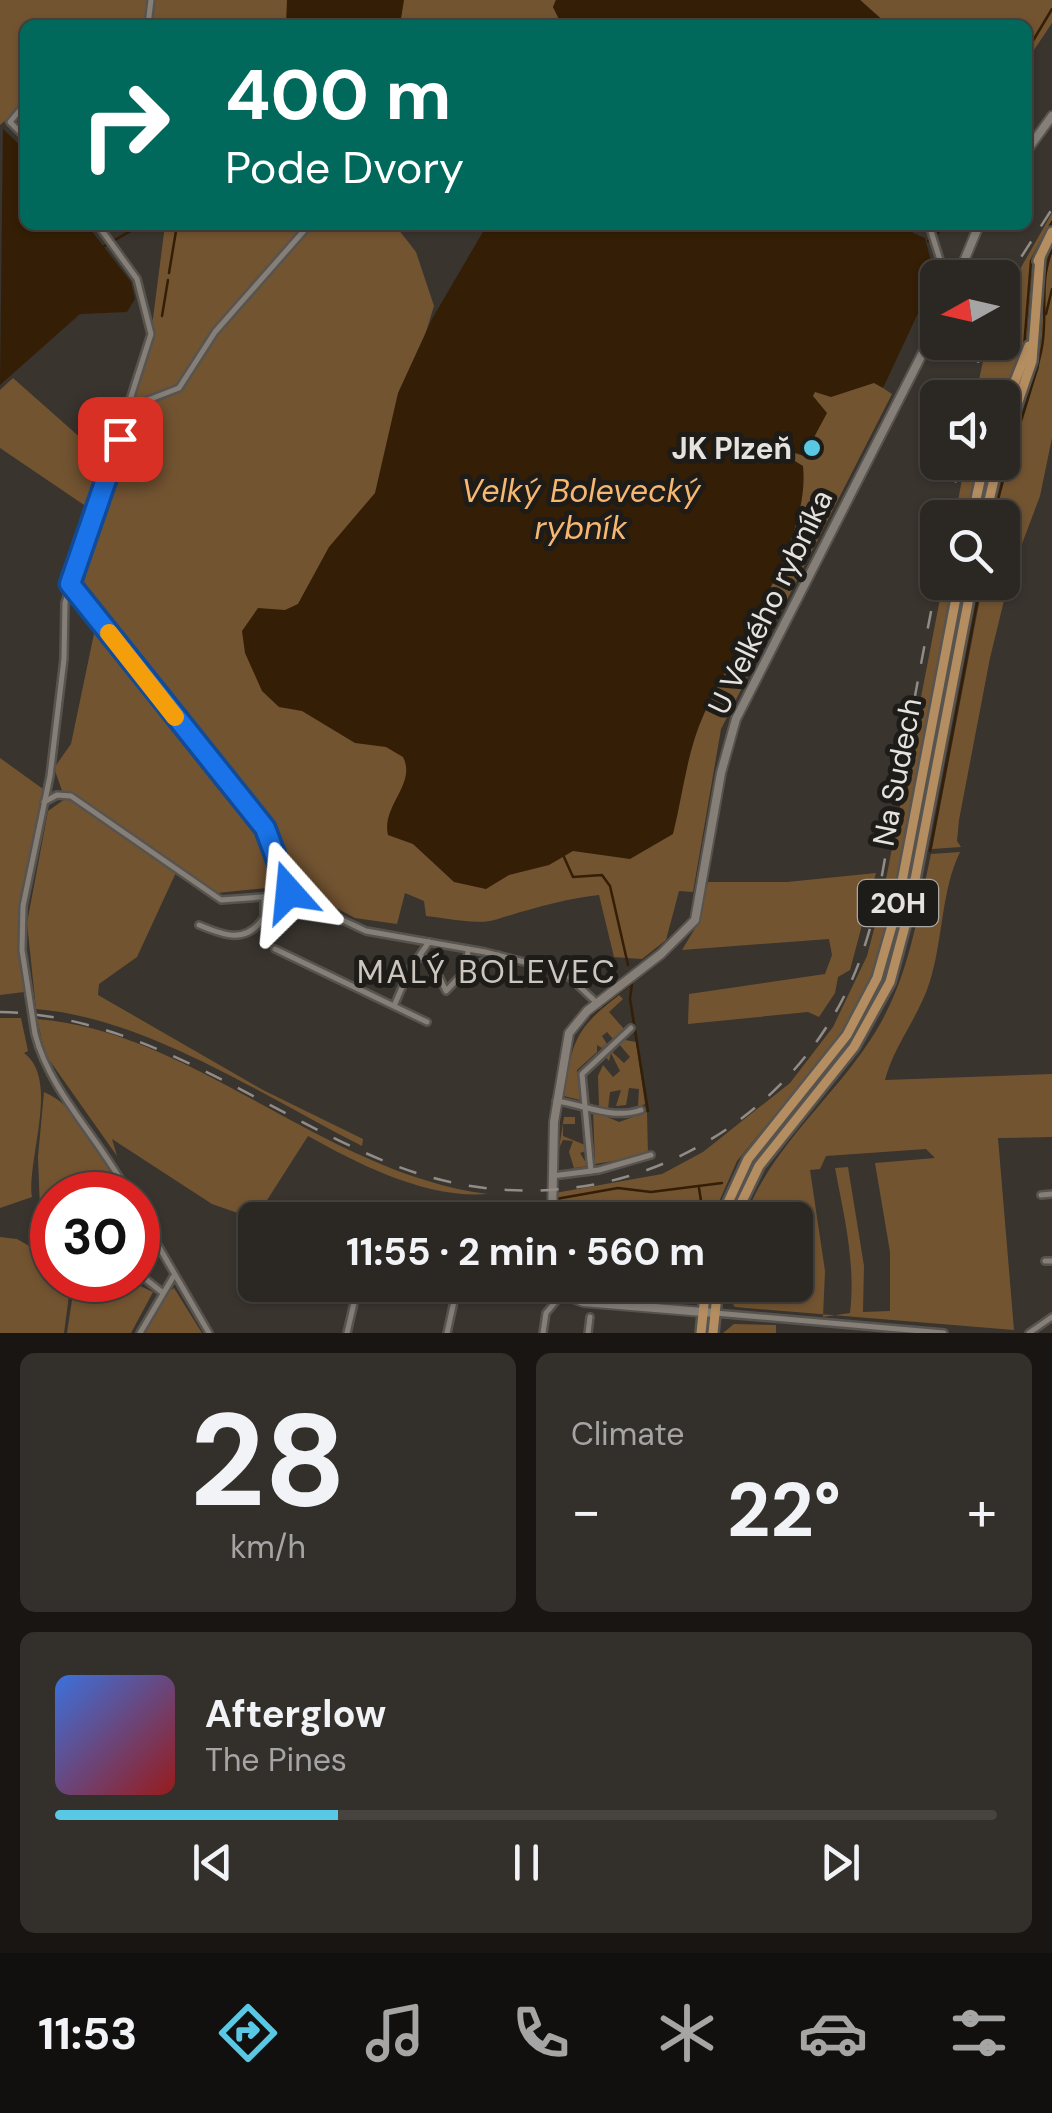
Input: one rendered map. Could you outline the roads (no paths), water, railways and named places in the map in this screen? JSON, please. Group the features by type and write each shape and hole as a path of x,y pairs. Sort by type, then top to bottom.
{"main road":[{"path":"1017,380 1028,355 1032,286 1052,232"},
{"path":"1020,396 1032,361 1040,257"},
{"name":"Na Sudech","path":"728,1202 748,1160 847,1035 877,978 897,908 956,600"},
{"name":"Na Sudech","path":"742,1202 759,1166 854,1046 890,982 906,923 969,600"},
{"path":"701,1333 704,1302"},
{"path":"713,1333 716,1302"}],"street":[{"path":"20,110 10,122 20,132"},
{"path":"1032,144 1052,116"},
{"path":"102,230 137,279 151,334 70,584 44,802 23,906 22,950 35,1034 47,1069 118,1172"},
{"path":"130,407 180,388 216,332 305,230"},
{"path":"930,230 940,260"},
{"path":"963,260 977,230"},
{"name":"U Velkého rybníka","path":"552,1202 556,1101 569,1033 695,920 721,773 736,719 920,358"},
{"path":"70,584 265,828 288,882 289,895"},
{"path":"44,802 57,795 71,796 221,900 289,895 366,930 564,972 598,1004"},
{"path":"200,925 234,937 248,934 264,918 264,898"},
{"path":"394,1006 410,969 429,942"},
{"path":"276,949 427,1022"},
{"path":"466,968 468,949"},
{"path":"421,958 432,962 446,991 466,968 498,955"},
{"path":"592,1171 583,1071 631,1028"},
{"path":"556,1101 586,1105 620,1117 641,1110"},
{"path":"552,1176 592,1171 651,1156"},
{"path":"1040,1195 1052,1194"},
{"path":"160,1252 209,1333"},
{"path":"140,1333 174,1277"},
{"path":"447,1333 454,1302"},
{"path":"543,1333 548,1310 555,1302"},
{"path":"583,1302 715,1313 825,1329 944,1333"},
{"path":"347,1333 354,1303"},
{"path":"588,1333 590,1317"},
{"path":"1029,1333 1052,1317"}],"water":[{"path":"287,0 404,0 401,20 286,20"},
{"path":"556,0 860,0 882,20 560,20 553,7"},
{"path":"3,129 20,145 20,230 91,230 131,282 135,299 127,312 80,314 0,385"},
{"name":"Velký Bolevecký rybník","path":"484,230 912,230 925,238 931,260 920,260 920,309 883,388 874,383 831,397 815,392 813,396 827,413 804,456 780,448 803,466 802,496 783,560 698,728 673,834 630,859 573,851 549,865 509,875 486,889 454,882 413,844 388,835 389,814 406,776 403,757 386,747 355,743 302,711 279,707 262,691 245,653 242,631 258,608 285,610 298,604 329,547 375,493 398,393 432,319"}],"waterway":[{"path":"1032,42 1052,9"},
{"path":"1024,347 1031,261 1052,222"},
{"path":"101,248 132,230"},
{"path":"169,273 176,230"},
{"path":"928,241 941,230"},
{"path":"998,500 1041,352 1046,275 1052,250"},
{"path":"162,316 168,280"},
{"path":"1046,314 1052,289"},
{"path":"930,851 978,600"},
{"path":"564,857 573,877 602,875 610,886 628,965"},
{"path":"632,983 630,999 648,1111"},
{"path":"583,1021 632,983"},
{"path":"558,1133 560,1111"},
{"path":"556,1199 618,1188 651,1192 722,1183"},
{"path":"699,1188 701,1202"}],"railway":[{"path":"1019,260 1052,209"},
{"path":"975,380 978,360"},
{"path":"952,500 956,480"},
{"path":"0,1012 52,1017 151,1046 337,1140 444,1181 536,1191 598,1184 669,1161 707,1142 774,1090 828,1025 848,988 870,930 933,600"}],"place":[{"name":"JK Plzeň","path":"812,448"}],"district":[{"name":"MALÝ BOLEVEC","path":"487,972"}]}
